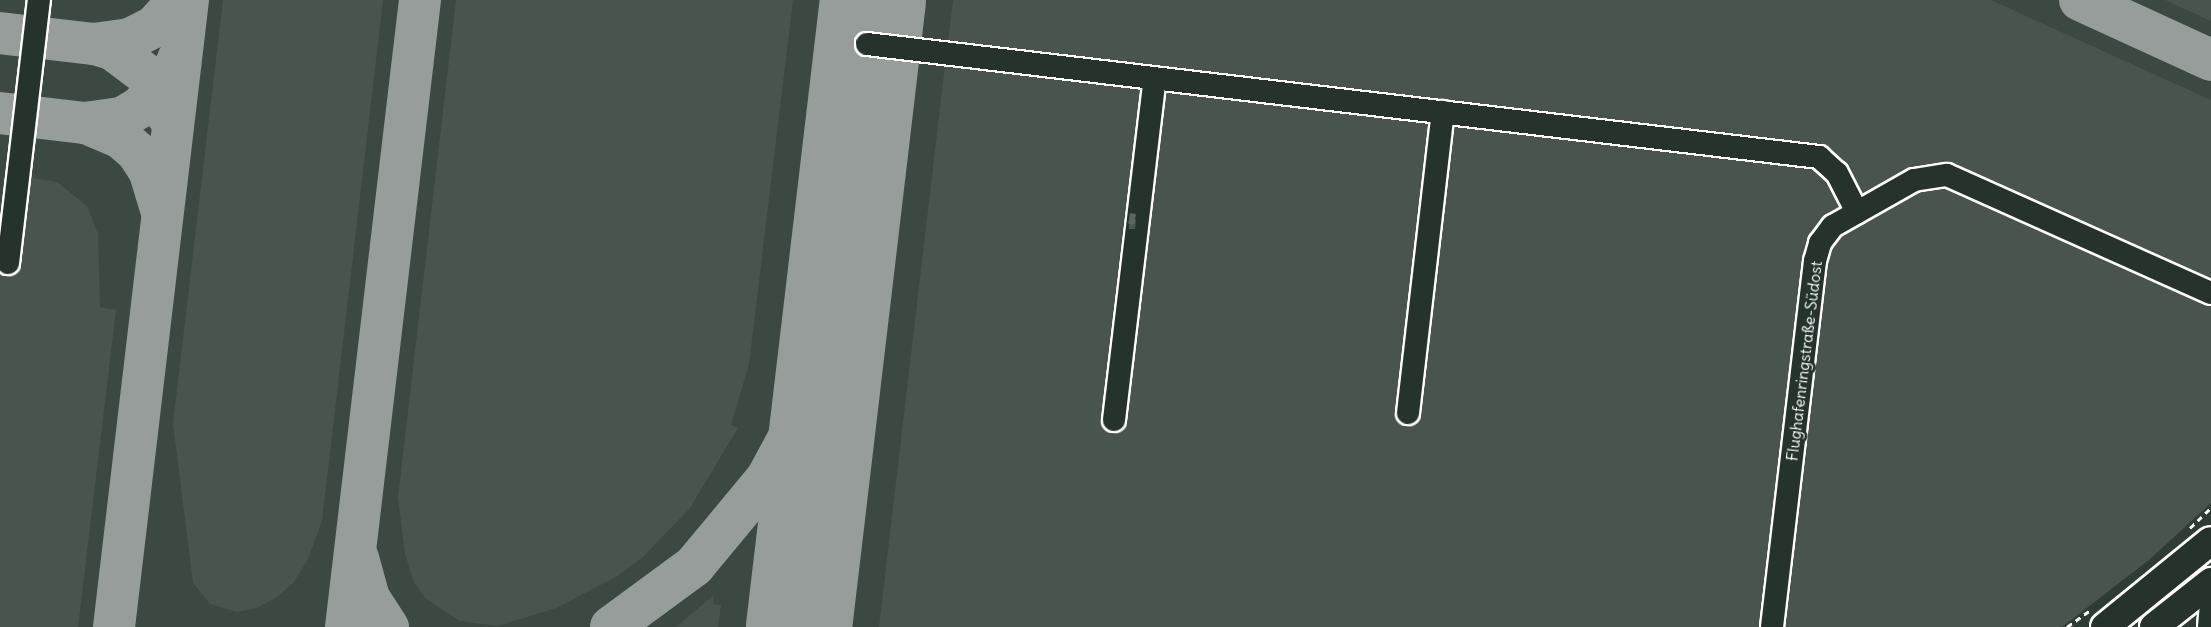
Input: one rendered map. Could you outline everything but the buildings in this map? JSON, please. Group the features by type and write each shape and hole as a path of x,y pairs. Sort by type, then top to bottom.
{"main road":[{"path":"2105,627 2211,541"},
{"path":"2154,627 2211,582"}],"lane":[{"path":"8,263 39,0"},
{"path":"867,44 1819,157 1838,173 1857,212"},
{"path":"1114,420 1155,78"},
{"path":"1408,413 1443,112"},
{"name":"Flughafenringstraße-Südost","path":"1772,627 1815,261 1820,243 1833,226 1914,180 1947,175 2211,293"},
{"path":"2209,627 2211,604"}],"shaded area":[{"path":"0,0 2211,0 2211,306 1784,627 0,627"},
{"path":"223,0 383,0 322,521 308,559 294,582 277,597 257,608 237,612 210,604 193,583 173,424"},
{"path":"456,0 793,0 749,364 731,425 738,428 690,508 643,557 616,577 556,608 497,626 460,621 425,598 414,582 405,554 398,497"},
{"path":"953,0 1991,0 2211,100 2211,287 1968,177 1869,199 1853,191 1838,164 947,49"},
{"path":"2165,0 2211,0 2211,21"},
{"path":"946,57 1145,84 1136,198 1125,209 1100,424 1117,426 1163,90 1823,164 1845,205 1826,226 1767,627 879,627"},
{"path":"28,177 57,182 87,206 98,234 100,307 116,310 78,627 0,627 0,267"},
{"path":"1930,180 2211,300 2211,503 2149,560 2062,627 1777,627 1820,261 1837,230"},
{"path":"714,595 713,604 721,605 718,627 676,627"}],"taxiway":[{"path":"167,115 160,91 148,76 112,49 94,44 130,39 154,27 178,0"},
{"path":"114,627 188,0"},
{"path":"346,627 420,0"},
{"path":"2080,0 2211,60"},
{"path":"0,33 94,44"},
{"path":"161,209 150,172 137,152 121,138 85,123 122,118 140,107 171,76 179,57"},
{"path":"0,113 85,123"},
{"path":"611,627 694,566 767,478 805,407 837,305"},
{"path":"358,558 369,598 388,627"}],"runway":[{"path":"799,627 873,0"}]}
